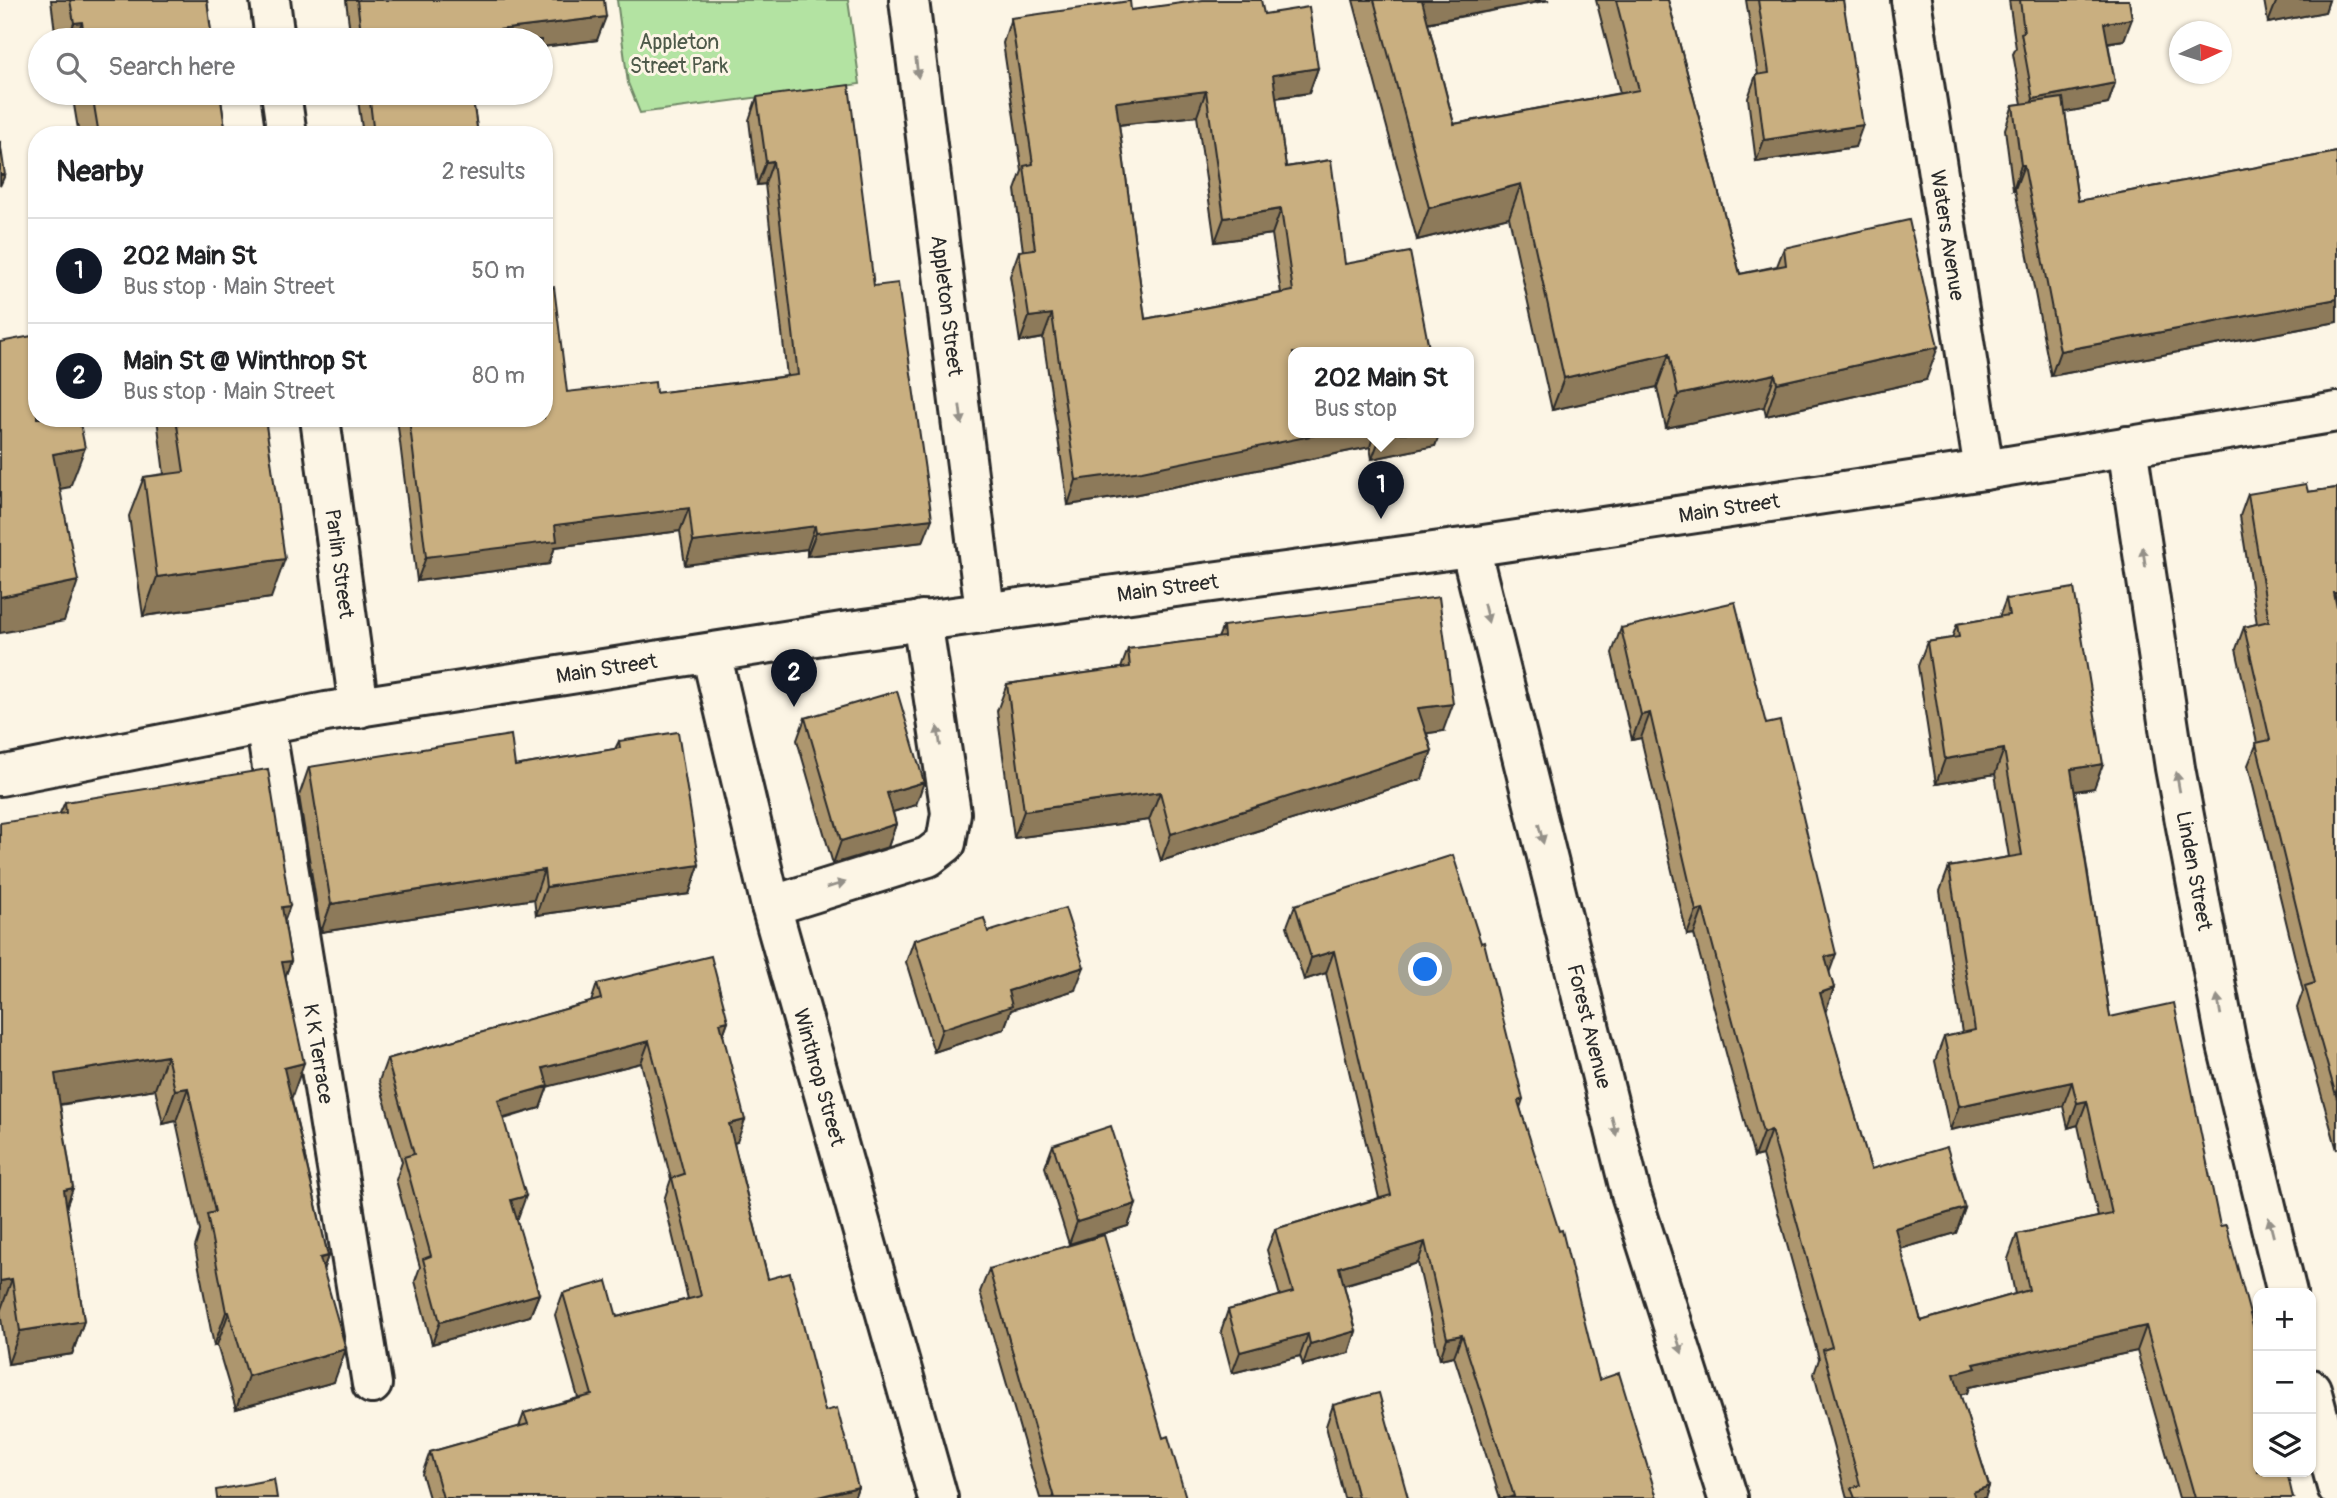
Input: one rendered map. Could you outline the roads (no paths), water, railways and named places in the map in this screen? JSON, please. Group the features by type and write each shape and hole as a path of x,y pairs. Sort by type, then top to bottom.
{"street":[{"path":"270,0 274,28"},
{"name":"Appleton Street","path":"909,0 985,611"},
{"name":"Waters Avenue","path":"1911,0 1984,470"},
{"path":"283,105 286,126"},
{"name":"Main Street","path":"0,776 359,708 922,620 1470,547 1984,470 2337,412"},
{"name":"Parlin Street","path":"321,427 359,708"},
{"name":"Linden Street","path":"2127,446 2175,768 2227,1045 2286,1288"},
{"name":"Forest Avenue","path":"1470,547 1631,1194 1728,1498"},
{"path":"771,906 928,857 946,843 951,813 922,620"},
{"name":"Winthrop Street","path":"711,653 771,906 938,1498"},
{"name":"K K Terrace","path":"265,724 372,1384"},
{"path":"2316,1408 2337,1487"}],"place":[{"name":"202 Main St","path":"1381,519"},
{"name":"Main St @ Winthrop St","path":"794,707"}],"park label":[{"name":"Appleton Street Park","path":"679,54"}]}
